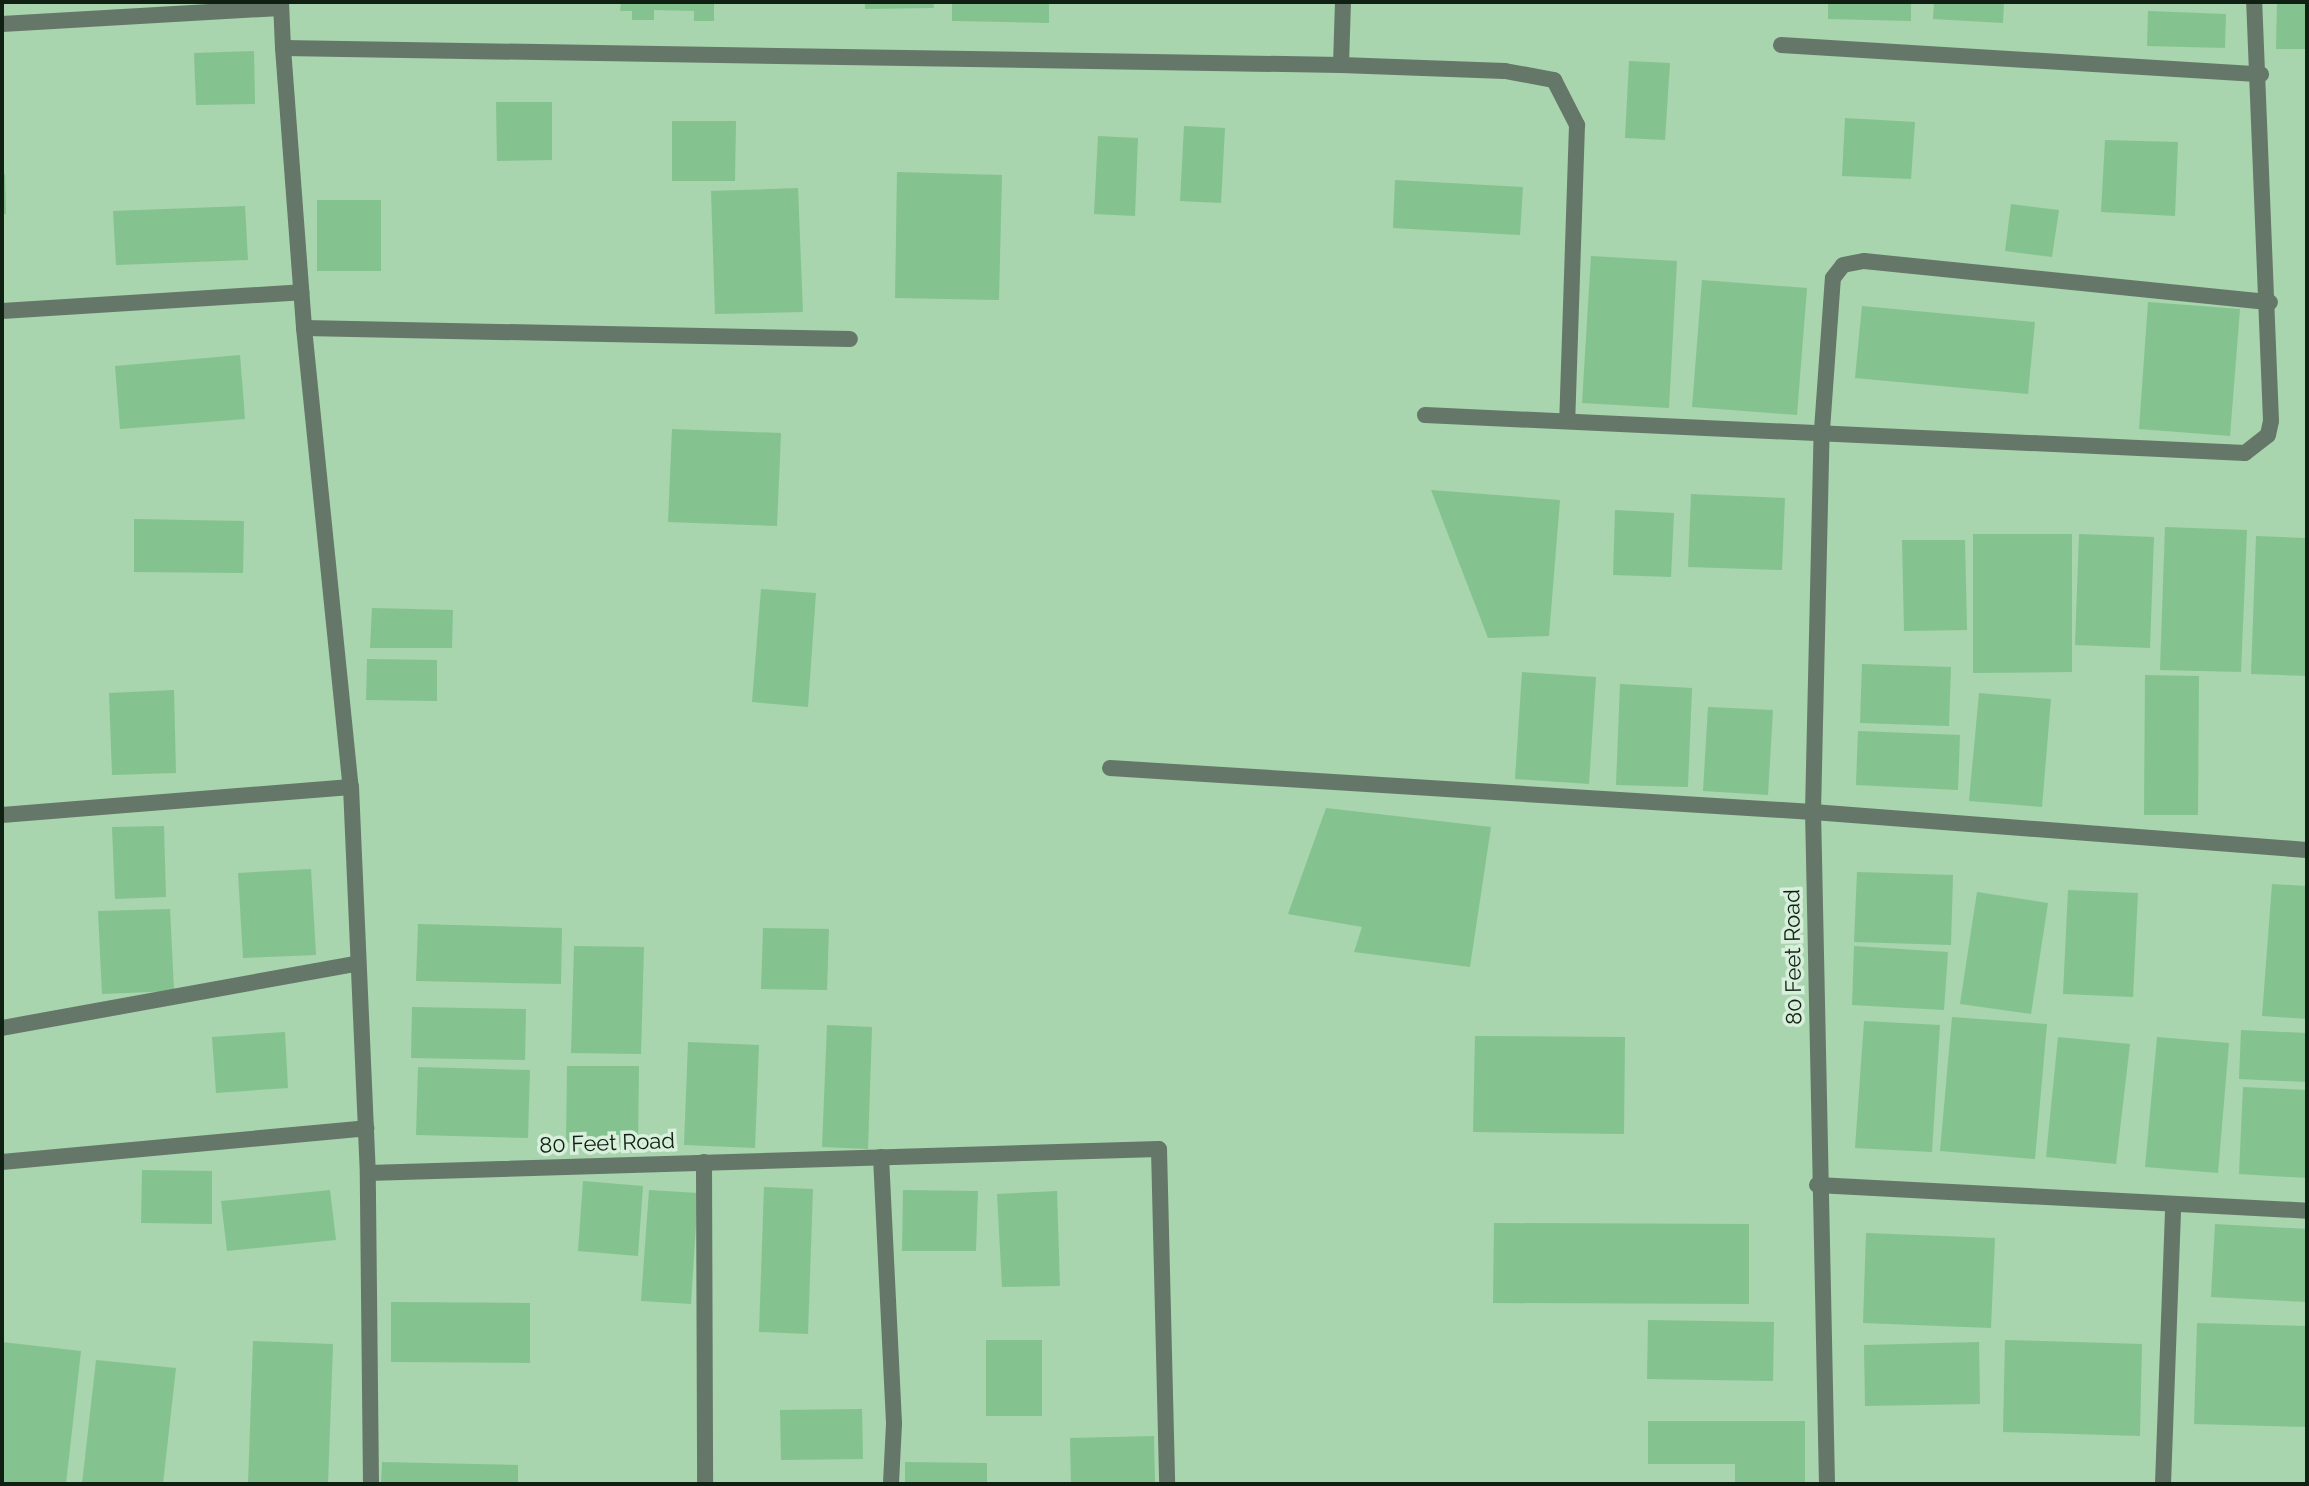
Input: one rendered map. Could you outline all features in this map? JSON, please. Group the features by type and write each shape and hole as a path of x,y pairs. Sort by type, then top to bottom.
{"street":[{"path":"1341,65 1343,2"},
{"path":"1425,415 1822,430 2245,453 2268,435 2271,421 2270,302 2261,74 2254,2"},
{"path":"2,24 281,5 304,328 351,787 368,1173 371,1484"},
{"path":"1781,45 2261,74"},
{"path":"283,48 1341,65 1505,71 1554,80 1566,98 1577,125 1567,420"},
{"name":"80 Feet Road","path":"1827,1484 1817,1185 1813,812 1822,430 1833,278 1843,265 1864,261 2270,302"},
{"path":"2,311 301,292"},
{"path":"304,328 850,339"},
{"path":"1110,768 1813,812 2307,850"},
{"path":"2,815 351,787"},
{"path":"2,1028 358,963"},
{"path":"2,1162 366,1128"},
{"name":"80 Feet Road","path":"368,1173 1159,1149 1167,1484"},
{"path":"881,1157 894,1424 891,1484"},
{"path":"704,1162 705,1484"},
{"path":"1817,1185 2307,1211"},
{"path":"2163,1484 2173,1206"}],"building":[{"path":"621,2 714,2 714,21 694,21 694,11 654,10 654,20 632,20 632,11 620,11"},
{"path":"865,2 933,2 934,8 865,9"},
{"path":"952,2 1049,2 1049,23 952,21"},
{"path":"1828,2 1911,2 1911,21 1828,19"},
{"path":"1934,2 2004,2 2003,23 1933,19"},
{"path":"2277,2 2307,2 2307,49 2276,49"},
{"path":"2148,11 2226,14 2225,48 2147,46"},
{"path":"254,51 255,104 196,105 194,53"},
{"path":"1629,61 1670,63 1665,140 1625,138"},
{"path":"496,102 552,102 552,160 497,161"},
{"path":"1845,118 1915,122 1911,179 1842,176"},
{"path":"672,121 736,121 735,181 672,181"},
{"path":"1184,126 1225,128 1221,203 1180,201"},
{"path":"1098,136 1138,138 1135,216 1094,214"},
{"path":"2105,140 2178,142 2175,216 2101,212"},
{"path":"897,172 1002,175 999,300 895,298"},
{"path":"2,174 5,174 6,214 2,214"},
{"path":"1395,180 1523,187 1520,235 1393,228"},
{"path":"798,188 803,312 715,314 711,191"},
{"path":"317,200 381,200 381,271 317,271"},
{"path":"2011,204 2059,210 2052,257 2005,251"},
{"path":"245,206 248,260 116,265 113,211"},
{"path":"1591,256 1677,261 1669,408 1582,403"},
{"path":"1702,280 1807,288 1797,415 1692,407"},
{"path":"2148,302 2240,309 2230,436 2139,429"},
{"path":"1862,306 2035,322 2028,394 1855,378"},
{"path":"240,355 245,419 120,429 115,366"},
{"path":"672,429 781,433 777,526 668,522"},
{"path":"1431,490 1560,500 1549,636 1488,638"},
{"path":"1691,494 1785,498 1782,570 1688,567"},
{"path":"1615,510 1674,513 1671,577 1613,575"},
{"path":"134,519 244,521 243,573 134,572"},
{"path":"2165,527 2247,530 2241,672 2160,670"},
{"path":"1973,534 2072,534 2072,672 1973,673"},
{"path":"2079,534 2154,537 2150,648 2075,645"},
{"path":"2256,536 2307,538 2307,676 2251,674"},
{"path":"1902,540 1965,540 1967,630 1904,631"},
{"path":"761,589 816,593 808,707 752,702"},
{"path":"372,608 453,610 452,648 370,648"},
{"path":"367,659 437,660 437,701 366,700"},
{"path":"1862,664 1951,667 1949,726 1860,723"},
{"path":"1522,672 1596,677 1589,784 1515,779"},
{"path":"2145,675 2199,676 2198,815 2144,815"},
{"path":"1620,684 1692,688 1688,787 1616,785"},
{"path":"174,690 176,773 112,775 109,693"},
{"path":"1979,693 2051,699 2042,807 1969,801"},
{"path":"1708,707 1773,710 1768,795 1703,791"},
{"path":"1858,731 1960,735 1958,790 1856,785"},
{"path":"1326,808 1491,827 1470,967 1354,952 1362,927 1288,914"},
{"path":"164,826 166,897 115,899 112,827"},
{"path":"311,869 316,955 243,958 238,873"},
{"path":"1857,872 1953,875 1951,945 1854,942"},
{"path":"2272,884 2307,886 2307,1019 2262,1016"},
{"path":"2068,890 2138,893 2133,997 2063,994"},
{"path":"1977,892 2048,903 2031,1014 1960,1004"},
{"path":"170,909 174,991 102,994 98,911"},
{"path":"418,924 562,928 561,984 416,981"},
{"path":"763,928 829,929 827,990 761,989"},
{"path":"574,946 644,947 641,1054 571,1053"},
{"path":"1854,946 1948,952 1944,1010 1852,1005"},
{"path":"412,1007 526,1009 525,1060 411,1058"},
{"path":"1952,1017 2047,1024 2035,1159 1940,1151"},
{"path":"1864,1021 1940,1025 1932,1152 1855,1148"},
{"path":"827,1025 872,1027 868,1149 822,1147"},
{"path":"2241,1030 2307,1033 2307,1082 2239,1079"},
{"path":"285,1032 288,1088 216,1093 212,1037"},
{"path":"1475,1036 1625,1037 1624,1134 1473,1132"},
{"path":"2058,1037 2130,1044 2116,1164 2046,1157"},
{"path":"2157,1037 2229,1043 2218,1173 2145,1167"},
{"path":"688,1042 759,1045 755,1148 684,1145"},
{"path":"567,1066 639,1066 638,1143 566,1143"},
{"path":"418,1067 530,1070 528,1138 416,1135"},
{"path":"2243,1087 2307,1090 2307,1178 2239,1174"},
{"path":"142,1170 212,1171 212,1224 141,1223"},
{"path":"583,1181 643,1186 638,1256 578,1251"},
{"path":"764,1187 813,1189 808,1334 759,1332"},
{"path":"330,1190 336,1240 227,1251 221,1201"},
{"path":"649,1190 698,1193 691,1304 641,1301"},
{"path":"903,1190 978,1191 976,1251 902,1251"},
{"path":"1057,1191 1060,1286 1002,1287 997,1194"},
{"path":"1494,1223 1749,1224 1749,1304 1493,1303"},
{"path":"2215,1224 2307,1229 2307,1302 2211,1297"},
{"path":"1866,1233 1995,1238 1991,1328 1863,1323"},
{"path":"391,1302 530,1303 530,1363 391,1362"},
{"path":"1648,1320 1774,1322 1773,1381 1647,1379"},
{"path":"2197,1323 2307,1326 2307,1427 2194,1424"},
{"path":"986,1340 1042,1340 1042,1416 986,1416"},
{"path":"2005,1340 2142,1344 2140,1436 2003,1432"},
{"path":"253,1341 333,1344 328,1484 248,1484"},
{"path":"2,1342 81,1351 66,1484 2,1484"},
{"path":"1979,1342 1980,1404 1865,1406 1864,1345"},
{"path":"96,1360 176,1368 163,1484 82,1484"},
{"path":"862,1409 863,1459 781,1460 780,1410"},
{"path":"1648,1421 1805,1421 1805,1484 1735,1484 1735,1464 1648,1464"},
{"path":"1154,1436 1155,1484 1071,1484 1070,1438"},
{"path":"382,1462 518,1465 518,1484 381,1484"},
{"path":"905,1462 987,1463 987,1484 905,1484"}]}
